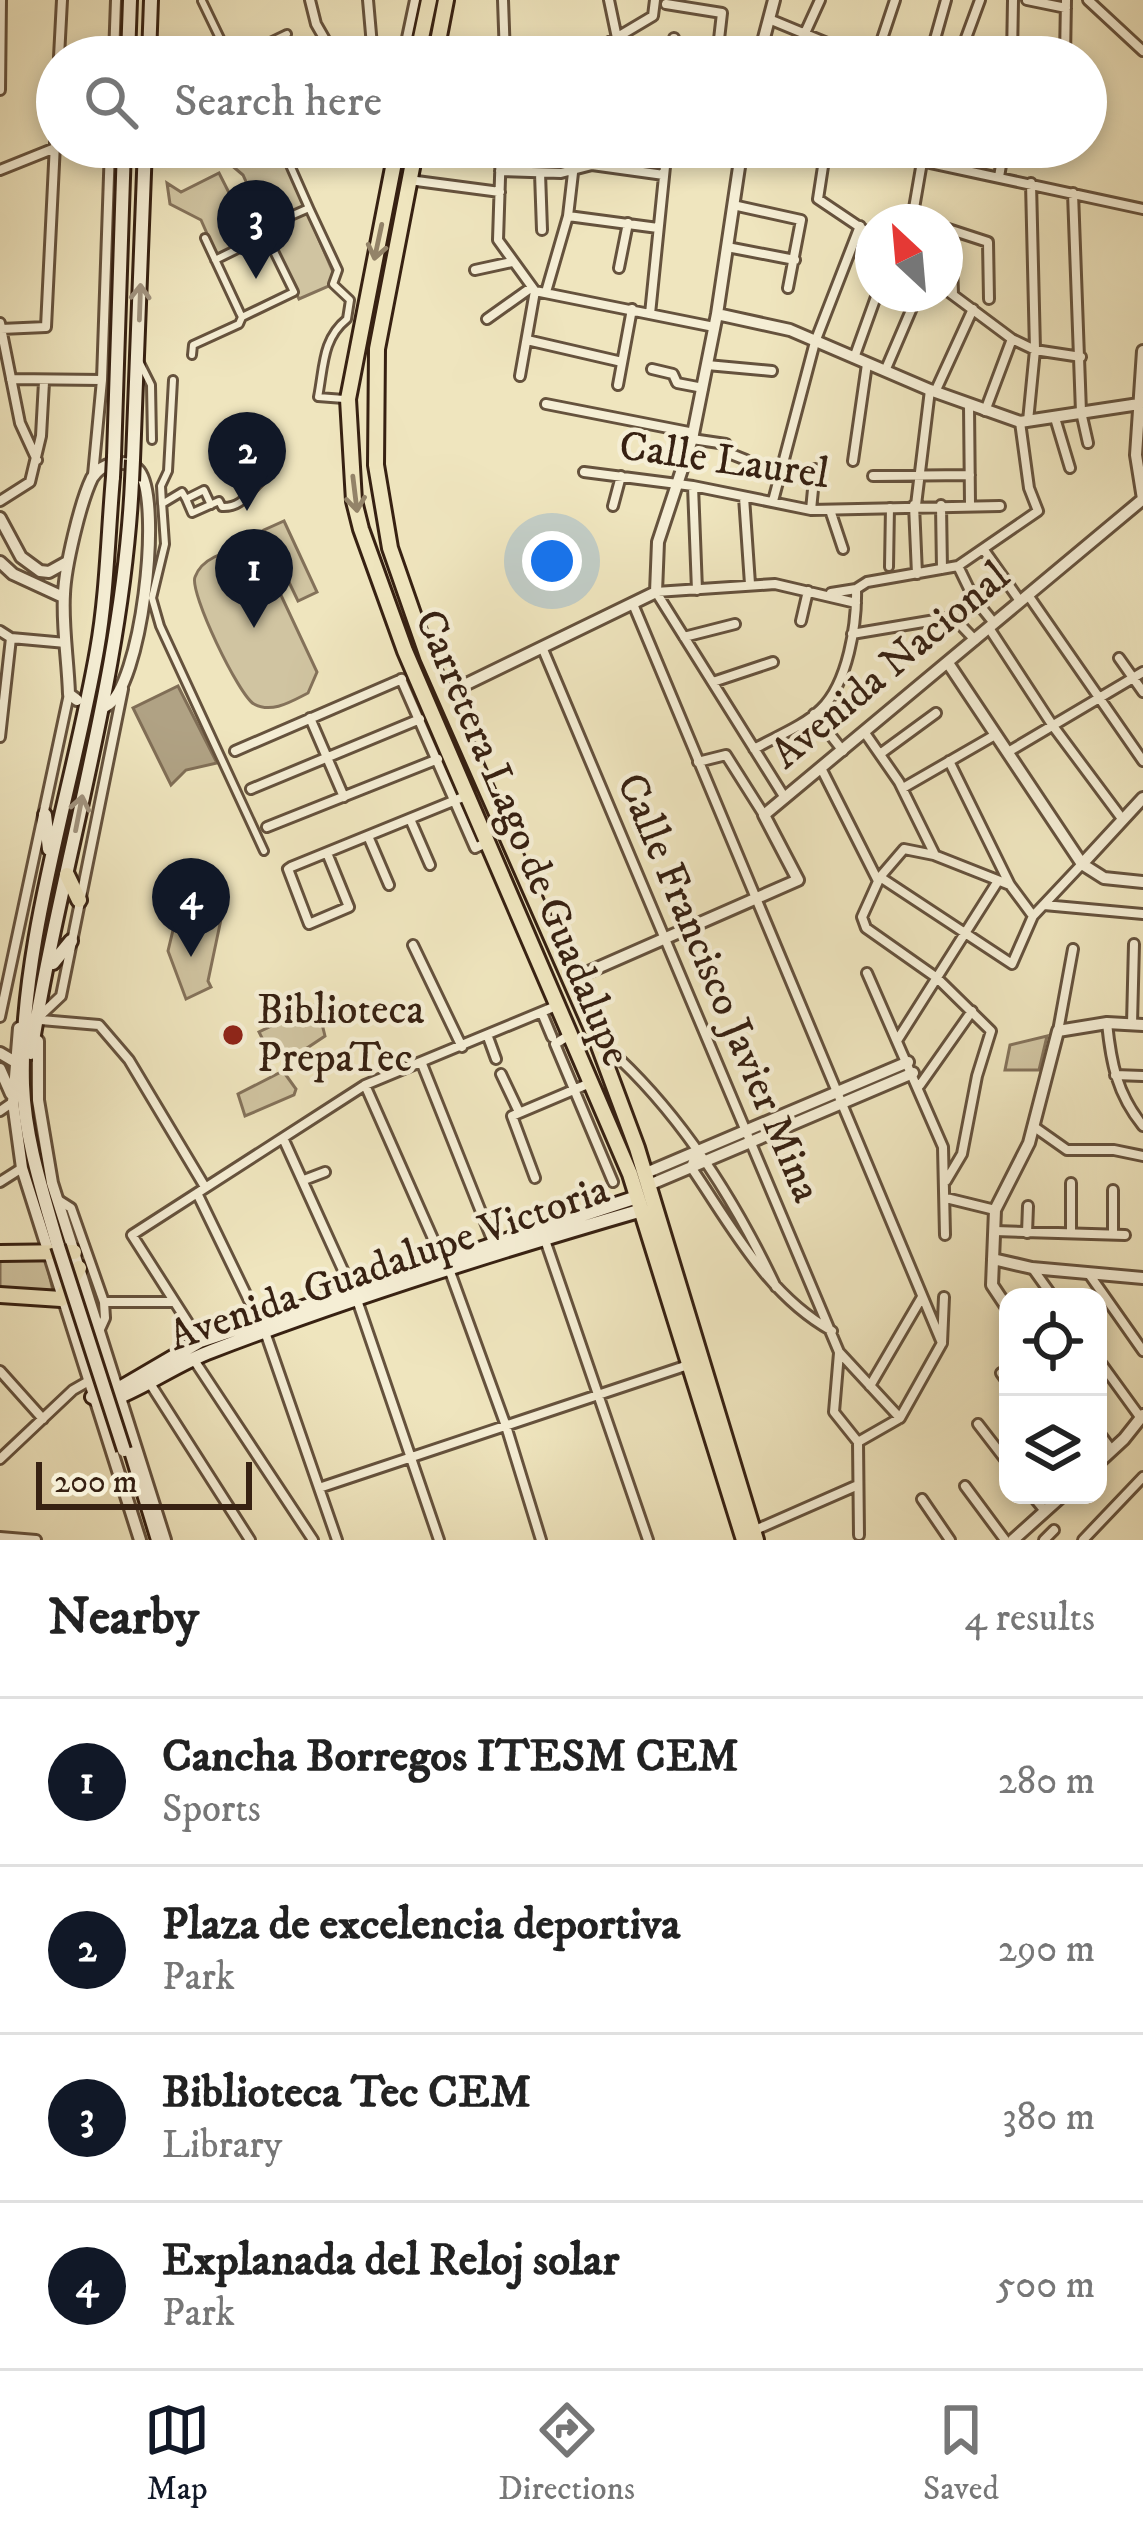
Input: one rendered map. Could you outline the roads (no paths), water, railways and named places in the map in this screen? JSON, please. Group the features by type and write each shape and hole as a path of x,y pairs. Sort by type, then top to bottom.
{"main road":[{"path":"129,36 130,0"},
{"path":"150,36 151,0"},
{"path":"421,36 429,0"},
{"path":"439,36 446,0"},
{"path":"123,168 113,476 98,648 50,862 26,1015 24,1058 44,1171 159,1540"},
{"path":"24,1058 68,875 117,606 133,482 145,168"},
{"name":"Carretera Lago de Guadalupe","path":"393,168 348,399 361,529 408,676 643,1191 681,1309 692,1364 751,1537"},
{"name":"Carretera Lago de Guadalupe","path":"412,168 377,350 376,465 390,548 428,657 596,1038 751,1537"},
{"path":"348,419 374,420"},
{"path":"102,601 111,596 117,606"},
{"path":"430,720 458,720"},
{"path":"45,814 50,862"},
{"path":"68,875 79,900"},
{"path":"48,969 71,941"},
{"name":"Avenida Guadalupe Victoria","path":"119,1393 151,1385 262,1327 445,1264 545,1239 643,1191"},
{"name":"Avenida Guadalupe Victoria","path":"445,1264 493,1242 643,1191"},
{"path":"0,1253 74,1252"},
{"path":"0,1295 61,1299 79,1268"},
{"name":"Avenida Guadalupe Victoria","path":"92,1397 104,1403 200,1341 262,1327"}],"street":[{"path":"0,90 1,0"},
{"path":"60,36 62,0"},
{"path":"115,36 116,0"},
{"path":"310,0 323,36"},
{"path":"368,0 371,36"},
{"path":"407,36 415,0"},
{"path":"503,0 504,36"},
{"path":"609,0 617,36"},
{"path":"765,36 774,0"},
{"path":"805,33 820,0"},
{"path":"883,36 895,0"},
{"path":"936,36 946,0"},
{"path":"967,36 980,0"},
{"path":"1012,36 1013,0"},
{"path":"1027,0 1066,4 1065,36"},
{"path":"1088,0 1143,51"},
{"path":"202,1 219,36"},
{"path":"666,4 722,13 719,36"},
{"path":"620,36 653,16 655,5"},
{"path":"769,19 812,36"},
{"path":"282,36 286,34"},
{"path":"0,170 36,156"},
{"path":"38,460 20,423 0,326 46,327 54,168"},
{"path":"1,1013 4,978 73,697 63,597 67,562 93,476 103,380 109,168"},
{"path":"291,168 338,270 333,284 350,300 347,320 333,330 327,342 318,397 348,399"},
{"path":"500,168 498,240 538,290 650,314 790,330 969,406 1024,422 1139,404"},
{"path":"500,171 581,168"},
{"path":"614,168 664,175"},
{"path":"650,314 665,168"},
{"path":"698,590 687,485 738,168"},
{"path":"823,168 818,200 855,223"},
{"path":"919,204 922,168"},
{"path":"952,168 1143,209"},
{"path":"999,177 1000,168"},
{"path":"520,376 538,290 568,216 574,170"},
{"path":"540,173 542,230"},
{"path":"409,180 500,192"},
{"path":"824,594 958,566 1039,509 1029,488 1024,422 1035,350 1030,183"},
{"path":"1073,193 1081,412 1088,442"},
{"path":"732,205 801,220 788,288"},
{"path":"192,355 193,345 294,292 263,228 309,208"},
{"path":"568,216 658,228"},
{"path":"619,268 628,224"},
{"path":"963,234 988,242 988,298"},
{"path":"215,260 266,236"},
{"path":"205,238 242,317"},
{"path":"773,501 815,342 855,239"},
{"path":"727,247 795,260"},
{"path":"475,270 512,262"},
{"path":"488,319 538,290"},
{"path":"963,302 1012,339 1035,350 1081,357"},
{"path":"916,574 915,506 933,391 973,309"},
{"path":"618,385 632,310"},
{"path":"853,461 860,361 872,312"},
{"path":"885,371 910,312"},
{"path":"985,412 1012,339"},
{"path":"527,340 622,362"},
{"path":"1143,351 1136,467 1143,499"},
{"path":"138,360 152,385 152,440"},
{"path":"707,365 772,371"},
{"path":"652,369 673,374 677,383 703,388"},
{"path":"11,379 103,380"},
{"path":"173,380 168,471 160,486 165,544 152,598 160,626 264,851"},
{"path":"0,501 26,486 38,460 44,382"},
{"path":"546,404 726,444 731,454 746,460"},
{"path":"969,406 970,504"},
{"path":"1055,418 1070,468"},
{"path":"162,502 182,492 192,514 219,501 222,507 231,507 248,499 262,481 248,451"},
{"path":"42,1016 61,996 124,682 137,643 148,558 142,479 135,467 111,464 93,476"},
{"path":"812,510 815,470"},
{"name":"Calle Laurel","path":"584,472 687,485 812,510 1000,506"},
{"path":"873,476 970,475"},
{"path":"613,506 621,476"},
{"path":"687,485 658,542 656,592 785,798"},
{"path":"185,499 204,490 211,505"},
{"path":"744,497 750,584"},
{"name":"Avenida Nacional","path":"570,980 798,880 764,815 1143,499"},
{"path":"941,505 942,569"},
{"path":"889,568 890,507"},
{"path":"830,509 843,549"},
{"path":"0,518 21,556 40,571 58,570 67,562"},
{"path":"983,550 1100,698 1143,761"},
{"path":"0,562 63,597"},
{"path":"958,566 1053,726 1123,820"},
{"path":"34,584 40,571"},
{"path":"446,694 656,592 775,584 856,603"},
{"path":"754,749 814,714 833,693 852,634 856,589"},
{"path":"801,621 808,591"},
{"path":"633,604 942,1343"},
{"path":"852,634 953,617 975,640"},
{"path":"684,637 735,624"},
{"path":"0,632 11,638 67,643"},
{"path":"0,737 11,638"},
{"name":"Calle Francisco Javier Mina","path":"542,647 839,1352"},
{"path":"1118,658 1143,692"},
{"path":"712,682 773,662"},
{"path":"948,663 1082,864 1104,878 1143,882"},
{"path":"1007,753 1143,672"},
{"path":"235,751 408,676"},
{"path":"106,706 124,682"},
{"path":"880,754 936,713"},
{"path":"814,714 843,751"},
{"path":"310,718 344,797"},
{"path":"250,789 430,720 443,757 267,827"},
{"path":"865,733 902,788 934,855"},
{"path":"902,788 995,735"},
{"path":"698,762 726,754 764,815"},
{"path":"949,761 1010,885 1033,916"},
{"path":"821,768 879,880 1012,964 1033,916 1143,798"},
{"path":"327,853 349,907 309,924 288,869 461,798"},
{"path":"410,819 430,865"},
{"path":"368,836 389,885"},
{"path":"946,1181 967,1137 977,1076 991,1036 988,1026 937,978 862,923 879,880 904,849 934,855 1010,885"},
{"path":"898,1040 998,881"},
{"path":"1044,905 1143,914"},
{"path":"1058,1030 1137,1024 1134,944"},
{"path":"413,945 462,1047"},
{"path":"999,1296 992,1285 995,1210 1034,1126 1073,949"},
{"path":"867,973 943,1147 945,1235"},
{"path":"43,991 36,1061 38,1100 57,1199 119,1393 159,1540"},
{"path":"200,1341 132,1235 365,1085 558,1005"},
{"path":"919,1087 972,1011"},
{"path":"542,1013 552,1037"},
{"path":"42,1016 99,1025 129,1060 201,1190 262,1327 337,1540"},
{"path":"1107,1023 1114,1075 1126,1104 1142,1124"},
{"path":"488,1036 496,1059"},
{"path":"613,1182 555,1044 596,1038 616,1055 706,1160 776,1287"},
{"path":"0,1053 24,1058 13,1102 0,1111"},
{"path":"422,1064 493,1242"},
{"path":"643,1191 698,1149 747,1136 910,1068"},
{"path":"0,1070 13,1102 22,1168 61,1299 140,1540"},
{"path":"502,1074 518,1112"},
{"path":"1114,1075 1143,1076"},
{"path":"535,1178 512,1118 591,1083"},
{"path":"365,1085 445,1264 506,1426 541,1540"},
{"path":"1034,1126 1067,1150 1114,1150 1143,1156"},
{"path":"643,1191 747,1136"},
{"path":"283,1138 354,1295 439,1540"},
{"path":"691,1167 698,1149"},
{"path":"691,1167 776,1287 800,1313 832,1331"},
{"path":"0,1182 22,1168"},
{"path":"304,1180 325,1172"},
{"path":"1071,1183 1071,1233"},
{"path":"1113,1190 1113,1234"},
{"path":"946,1198 995,1210"},
{"path":"57,1199 71,1208 104,1302 105,1318 99,1331"},
{"path":"1027,1233 1028,1206"},
{"path":"994,1232 1125,1234"},
{"path":"545,1239 648,1540"},
{"path":"993,1259 1032,1268 1142,1276"},
{"path":"1032,1268 1046,1288"},
{"path":"1088,1272 1143,1351"},
{"path":"870,1386 922,1296"},
{"path":"858,1442 900,1418 942,1343 944,1297"},
{"path":"104,1302 174,1302"},
{"path":"839,1352 900,1418"},
{"path":"839,1352 834,1412 858,1442 859,1534"},
{"path":"194,1359 313,1540"},
{"path":"320,1488 692,1364"},
{"path":"1107,1371 1142,1417 1107,1455"},
{"path":"0,1372 43,1419"},
{"path":"0,1458 87,1382"},
{"path":"151,1385 250,1540"},
{"path":"978,1424 999,1451"},
{"path":"1107,1445 1112,1451"},
{"path":"1083,1540 1143,1478"},
{"path":"751,1537 859,1484"},
{"path":"965,1486 1009,1540 1053,1504"},
{"path":"922,1499 950,1540"},
{"path":"1039,1504 1045,1511"},
{"path":"1044,1540 1054,1530"},
{"path":"0,1537 36,1540"}],"place":[{"name":"Biblioteca Tec CEM","path":"256,279"},
{"name":"Plaza de excelencia deportiva","path":"247,511"},
{"name":"Cancha Borregos ITESM CEM","path":"254,628"},
{"name":"Explanada del Reloj solar","path":"191,957"},
{"name":"Biblioteca PrepaTec","path":"233,1035"}]}
